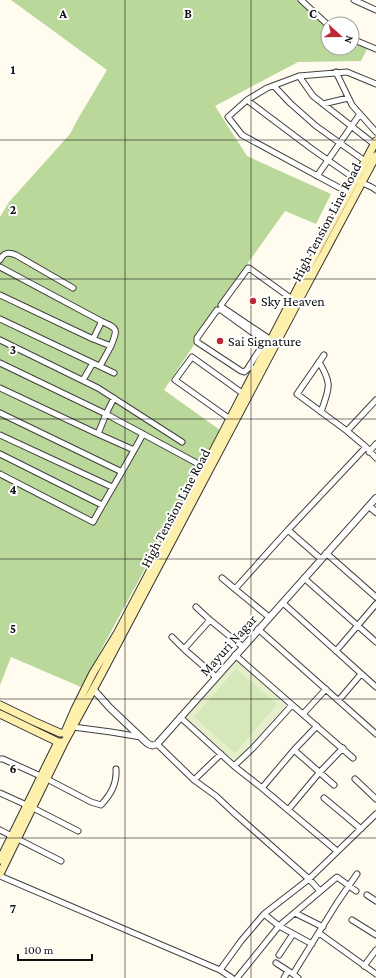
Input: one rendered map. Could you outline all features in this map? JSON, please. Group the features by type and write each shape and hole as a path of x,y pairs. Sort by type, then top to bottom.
{"main road":[{"name":"High Tension Line Road","path":"30,806 62,742 73,727 90,687 118,632 152,572 358,181 365,161 375,142"},
{"name":"High Tension Line Road","path":"152,572 204,467 245,395 264,347 271,340 349,193 376,156"},
{"path":"0,705 33,721 63,733 65,732 75,709 90,687"},
{"path":"0,714 62,742"},
{"path":"0,860 30,806"},
{"path":"1,871 14,837"}],"street":[{"path":"301,0 320,18"},
{"path":"354,0 376,10"},
{"path":"360,42 376,49"},
{"path":"336,72 352,105 376,132"},
{"path":"349,193 242,135 228,117 247,100 267,88 299,76 347,72 376,84"},
{"path":"299,76 313,96 352,127 375,142"},
{"path":"274,86 290,103 316,126 365,161"},
{"path":"323,104 348,98"},
{"path":"247,100 358,181 376,190"},
{"path":"317,176 360,114"},
{"path":"0,260 5,254 10,252 73,288"},
{"path":"0,267 114,327 116,334 100,366"},
{"path":"271,340 221,305 246,269 249,268 292,299"},
{"path":"0,296 111,346"},
{"path":"218,309 263,340 264,347 248,368 244,372 241,371 198,343 196,340 218,309"},
{"path":"0,319 114,373"},
{"path":"93,339 101,320"},
{"path":"0,340 98,388 182,442"},
{"path":"324,355 297,394 347,431 376,458"},
{"path":"230,419 175,380 192,357 245,395"},
{"path":"319,362 326,373 329,384 321,412"},
{"path":"0,364 106,414 204,467"},
{"path":"83,380 93,364"},
{"path":"248,368 251,367 256,370"},
{"path":"0,388 18,395 134,450"},
{"path":"98,434 114,398"},
{"path":"347,431 376,400"},
{"path":"0,413 122,472"},
{"path":"0,474 93,522 143,434"},
{"path":"0,435 112,487"},
{"path":"235,589 288,530 368,449 376,444"},
{"path":"0,454 102,506"},
{"name":"Mayuri Nagar","path":"157,744 282,602 375,500"},
{"path":"369,506 376,512"},
{"path":"288,530 321,559"},
{"path":"326,553 376,597"},
{"path":"222,578 269,617"},
{"path":"304,578 376,642"},
{"path":"282,602 376,687"},
{"path":"336,651 376,604"},
{"path":"196,607 243,647"},
{"path":"184,648 210,620"},
{"path":"258,629 376,734"},
{"path":"172,638 216,677"},
{"path":"235,655 353,758"},
{"path":"339,700 362,674"},
{"path":"90,687 149,745 153,746 157,744 194,780 216,796 309,878 320,891"},
{"path":"302,714 326,689"},
{"path":"234,766 253,748 292,705"},
{"path":"180,717 234,766 337,851"},
{"path":"262,788 294,750 317,726"},
{"path":"73,727 141,737"},
{"path":"288,810 342,748"},
{"path":"294,750 334,785"},
{"path":"194,780 222,754"},
{"path":"0,759 3,759 101,805 114,786 117,778 116,769"},
{"path":"355,780 376,799"},
{"path":"0,793 30,806 78,831"},
{"path":"324,798 361,829"},
{"path":"220,970 241,940 264,914 309,878 376,814"},
{"path":"0,830 61,861"},
{"path":"1,871 220,970 232,978"},
{"path":"284,978 291,973 312,944 357,874"},
{"path":"237,978 279,926 337,877 356,891"},
{"path":"367,895 376,901"},
{"path":"295,912 323,927"},
{"path":"264,914 279,926 312,944"},
{"path":"352,920 376,935"},
{"path":"319,933 376,974"},
{"path":"279,955 293,934"},
{"path":"364,966 376,950"},
{"path":"276,963 298,978"}],"green space":[{"path":"11,0 297,0 320,21 320,56 360,56 360,45 367,49 361,61 298,62 215,106 247,156 331,194 316,224 285,211 250,260 164,390 220,430 81,687 11,657 0,685 0,217 9,202 70,134 107,70"},
{"path":"236,660 286,705 235,762 185,718"},
{"path":"236,660 286,705 235,762 185,718","holes":["236,669 277,704 235,753 194,717"]}],"place":[{"name":"Sky Heaven","path":"253,301"},
{"name":"Sai Signature","path":"220,341"}]}
